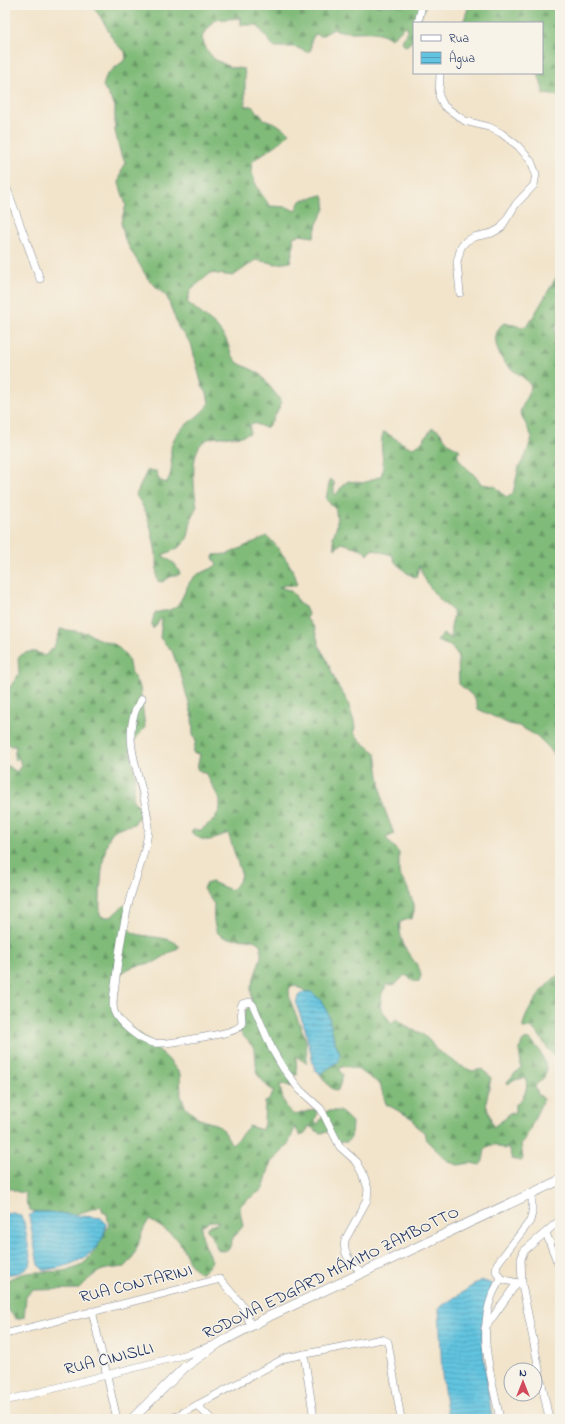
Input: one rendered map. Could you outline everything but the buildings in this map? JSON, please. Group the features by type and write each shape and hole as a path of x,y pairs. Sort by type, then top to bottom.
{"main road":[{"name":"RODOVIA EDGARD MÁXIMO ZAMBOTTO","path":"132,1419 185,1367 219,1343 362,1273 560,1180"}],"street":[{"path":"418,22 422,5"},
{"path":"440,74 439,96 444,106 465,121 489,127 501,133 518,146 531,161 536,174 534,186 516,204 501,228 492,233 474,237 466,241 461,247 457,262 460,293"},
{"path":"5,183 40,279"},
{"path":"142,699 134,713 131,732 136,768 147,811 147,833 129,900 123,931 116,977 113,1005 114,1012 124,1025 144,1039 156,1043 194,1038 237,1029 242,1025 242,1004 250,1002 253,1005 272,1049 283,1068 300,1090 321,1109 340,1147 357,1162 364,1173 368,1189 367,1200 345,1240 344,1248 348,1258 362,1273"},
{"path":"520,1283 501,1279 496,1271 497,1264 530,1220 532,1213 532,1193"},
{"path":"549,1419 520,1283 522,1254 560,1220"},
{"path":"546,1233 560,1269"},
{"name":"RUA CONTARINI","path":"5,1334 220,1279 243,1306 252,1326"},
{"path":"500,1419 485,1329 492,1295 501,1279"},
{"path":"485,1329 520,1283"},
{"path":"92,1311 117,1419"},
{"path":"172,1419 285,1358 382,1339 388,1342 401,1419"},
{"name":"RUA CINISLLI","path":"5,1401 188,1354 219,1343"},
{"path":"304,1354 314,1419"},
{"path":"197,1405 211,1419"}],"green space":[{"path":"92,5 426,5 418,22 413,22 413,40 405,46 402,42 408,28 405,26 391,39 378,33 349,32 334,29 321,36 315,34 311,41 311,50 307,52 295,47 274,47 257,25 241,25 241,18 214,20 204,33 202,38 206,49 214,59 230,67 244,69 245,106 252,106 264,119 277,124 289,133 286,137 252,162 252,174 256,186 270,206 287,207 295,211 300,201 322,195 325,207 317,224 314,237 299,235 293,237 294,245 290,262 277,264 256,260 233,276 211,273 191,289 187,302 216,326 226,339 232,355 238,363 259,373 279,398 281,404 271,423 266,428 253,423 250,425 250,433 235,437 211,438 203,442 198,448 194,468 197,506 188,536 186,541 181,545 162,555 175,564 180,574 170,577 162,582 158,581 157,579 157,560 148,518 136,495 147,471 156,471 159,480 166,483 171,472 171,446 176,435 185,425 201,413 209,403 207,393 202,386 191,343 179,329 167,297 148,279 125,240 121,222 126,205 119,183 122,169 126,163 121,155 115,131 115,106 103,86 107,74 126,59 125,51 114,41"},
{"path":"469,5 560,5 560,96 544,94 538,74 543,74 543,22 463,22"},
{"path":"560,271 560,322 556,327 554,357 560,365 560,762 537,736 519,726 509,724 478,709 475,698 459,684 458,658 456,652 450,646 437,641 443,634 452,639 451,627 453,611 442,602 433,591 419,566 416,578 407,573 395,562 392,555 372,549 368,555 362,549 342,543 335,549 333,537 337,525 336,510 326,499 330,479 334,482 334,493 336,495 342,486 348,481 363,483 381,476 383,465 381,442 384,432 413,448 422,442 432,428 438,430 448,443 460,450 457,454 458,458 481,484 495,486 508,497 513,493 519,467 526,455 532,437 520,412 531,387 523,377 509,367 502,359 497,349 497,332 504,323 523,327 529,324"},
{"path":"267,536 276,545 286,560 297,581 296,586 286,585 279,587 294,593 298,603 305,607 308,614 306,618 314,627 320,648 326,658 337,685 347,700 355,725 354,733 362,742 376,753 383,805 394,834 386,838 399,853 399,874 407,887 414,904 412,918 400,922 400,931 408,954 419,968 421,976 419,981 414,981 405,975 396,984 387,985 382,993 380,1007 391,1023 397,1019 410,1029 421,1033 430,1041 436,1050 457,1064 472,1071 483,1069 491,1078 486,1103 493,1127 506,1118 509,1113 515,1114 515,1105 521,1100 525,1093 527,1085 525,1078 513,1080 508,1084 507,1082 521,1067 520,1050 524,1040 528,1040 533,1043 544,1061 546,1073 544,1078 537,1083 535,1087 538,1094 544,1099 528,1134 521,1145 523,1159 521,1161 512,1159 508,1147 504,1149 494,1144 485,1149 483,1161 480,1165 471,1163 458,1165 449,1162 426,1140 424,1132 417,1127 413,1119 386,1104 380,1084 362,1072 352,1067 341,1067 339,1070 343,1075 338,1090 336,1091 331,1088 318,1072 308,994 302,989 293,985 289,989 290,1000 306,1040 307,1062 306,1063 296,1056 297,1075 291,1074 292,1087 284,1084 280,1085 283,1098 289,1110 295,1115 315,1109 317,1113 315,1121 317,1125 327,1111 340,1111 352,1122 351,1138 347,1142 339,1142 329,1132 320,1133 309,1126 305,1134 300,1136 295,1127 289,1143 271,1162 263,1189 241,1204 240,1210 243,1226 233,1238 229,1249 222,1251 216,1248 211,1234 206,1229 211,1225 217,1224 218,1221 210,1221 201,1226 203,1243 212,1261 201,1273 197,1271 190,1263 178,1240 173,1235 149,1220 142,1232 134,1255 125,1267 100,1271 92,1276 79,1289 32,1290 26,1297 24,1317 16,1319 5,1306 5,1282 15,1276 25,1273 76,1268 92,1255 109,1225 107,1214 103,1212 101,1206 61,1219 47,1213 30,1210 27,1205 25,1193 18,1192 5,1186 5,767 8,766 17,772 21,765 19,758 15,760 14,758 16,746 11,746 5,742 5,694 19,674 18,658 27,652 34,652 44,656 47,654 55,644 60,629 88,633 96,638 116,645 128,658 130,669 140,688 145,727 134,741 130,750 135,775 133,799 134,802 139,805 140,814 134,824 115,830 111,834 108,841 103,861 100,915 103,917 111,917 126,905 128,911 128,926 132,932 144,936 167,939 178,945 178,948 155,962 132,967 123,972 119,977 114,1015 151,1042 168,1059 180,1074 181,1096 186,1108 199,1119 218,1125 224,1131 232,1145 249,1126 262,1130 264,1123 265,1102 269,1100 274,1091 268,1087 257,1074 255,1049 240,1032 245,1011 252,1002 251,987 261,957 261,945 249,939 228,938 222,936 218,933 215,926 214,904 203,889 205,884 212,882 231,890 239,882 241,873 228,833 218,838 205,840 191,832 193,830 201,830 215,819 220,809 220,800 206,774 197,769 200,754 193,753 196,740 193,735 192,715 182,678 172,651 160,638 162,619 161,618 153,629 152,624 154,614 176,607 190,581 195,576 211,569 217,564 213,558 214,555 228,554"},
{"path":"560,974 560,1051 555,1055 547,1047 538,1033 529,1028 523,1028 527,1015 537,998 549,983"}],"water":[{"path":"304,992 311,992 321,1000 328,1014 334,1039 340,1054 339,1061 320,1074 315,1071 305,1028 296,1004 298,996"},
{"path":"35,1212 101,1218 106,1223 104,1234 93,1251 84,1257 65,1266 44,1270 38,1265 29,1216"},
{"path":"13,1213 20,1215 24,1222 31,1262 29,1266 17,1273 5,1275 5,1214"},
{"path":"481,1280 492,1284 482,1324 483,1351 492,1419 448,1419 442,1374 439,1308"}]}
